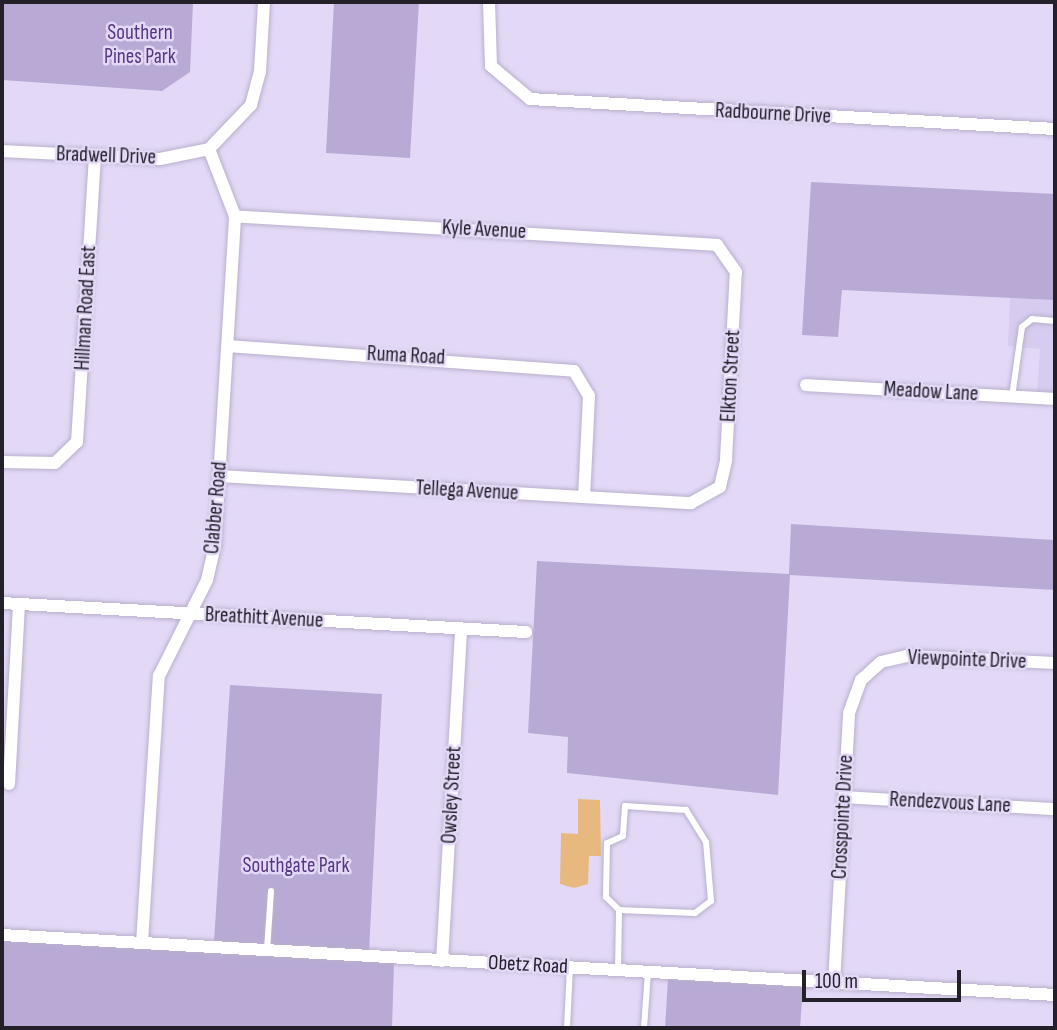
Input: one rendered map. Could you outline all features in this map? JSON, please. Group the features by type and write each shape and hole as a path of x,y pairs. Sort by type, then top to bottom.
{"street":[{"path":"209,149 251,104 260,72 264,2"},
{"name":"Radbourne Drive","path":"489,2 488,55 498,77 518,94 544,102 1055,130"},
{"name":"Bradwell Drive","path":"2,151 173,159 209,149"},
{"name":"Clabber Road","path":"142,943 158,685 212,562 235,216 209,149"},
{"name":"Hillman Road East","path":"2,463 43,465 67,457 79,432 95,156"},
{"name":"Kyle Avenue","path":"235,216 702,242 730,255"},
{"name":"Elkton Street","path":"713,495 726,460 736,278 730,255"},
{"name":"Ruma Road","path":"227,346 546,364 581,377 589,396 584,497"},
{"name":"Meadow Lane","path":"806,385 1055,399"},
{"name":"Tellega Avenue","path":"219,476 691,503 713,495"},
{"name":"Breathitt Avenue","path":"2,603 526,632"},
{"path":"9,785 19,604"},
{"name":"Owsley Street","path":"442,961 461,629"},
{"name":"Viewpointe Drive","path":"881,662 907,656 1055,663"},
{"name":"Crosspointe Drive","path":"834,983 850,705 861,680 881,662"},
{"name":"Rendezvous Lane","path":"844,797 1055,809"},
{"name":"Obetz Road","path":"2,935 1055,995"}],"lane":[{"path":"1012,397 1022,327 1032,320 1055,321"},
{"path":"618,970 619,910 606,897 607,843 623,836 625,806 686,810 706,842 712,875 705,909 619,910"},
{"path":"267,950 271,891"},
{"path":"567,1028 570,967"},
{"path":"644,1028 648,972"}],"shaded area":[{"path":"1010,298 1055,300 1055,395 1037,394 1040,349 1008,346"}],"green space":[{"name":"Southern Pines Park","path":"2,2 193,2 190,72 162,91 2,80"},
{"path":"334,2 419,2 410,158 326,153"},
{"path":"811,182 1055,194 1055,300 842,290 838,337 802,335"},
{"path":"791,524 1055,540 1055,590 790,575 778,795 567,773 568,737 528,733 537,561 789,574"},
{"name":"Southgate Park","path":"230,685 382,694 369,952 214,942"},
{"path":"2,940 394,962 392,1028 2,1028"},
{"path":"668,979 803,987 800,1028 665,1028"}],"building":[{"path":"578,799 600,800 601,856 589,856 588,884 574,888 560,884 561,833 578,834"}]}
